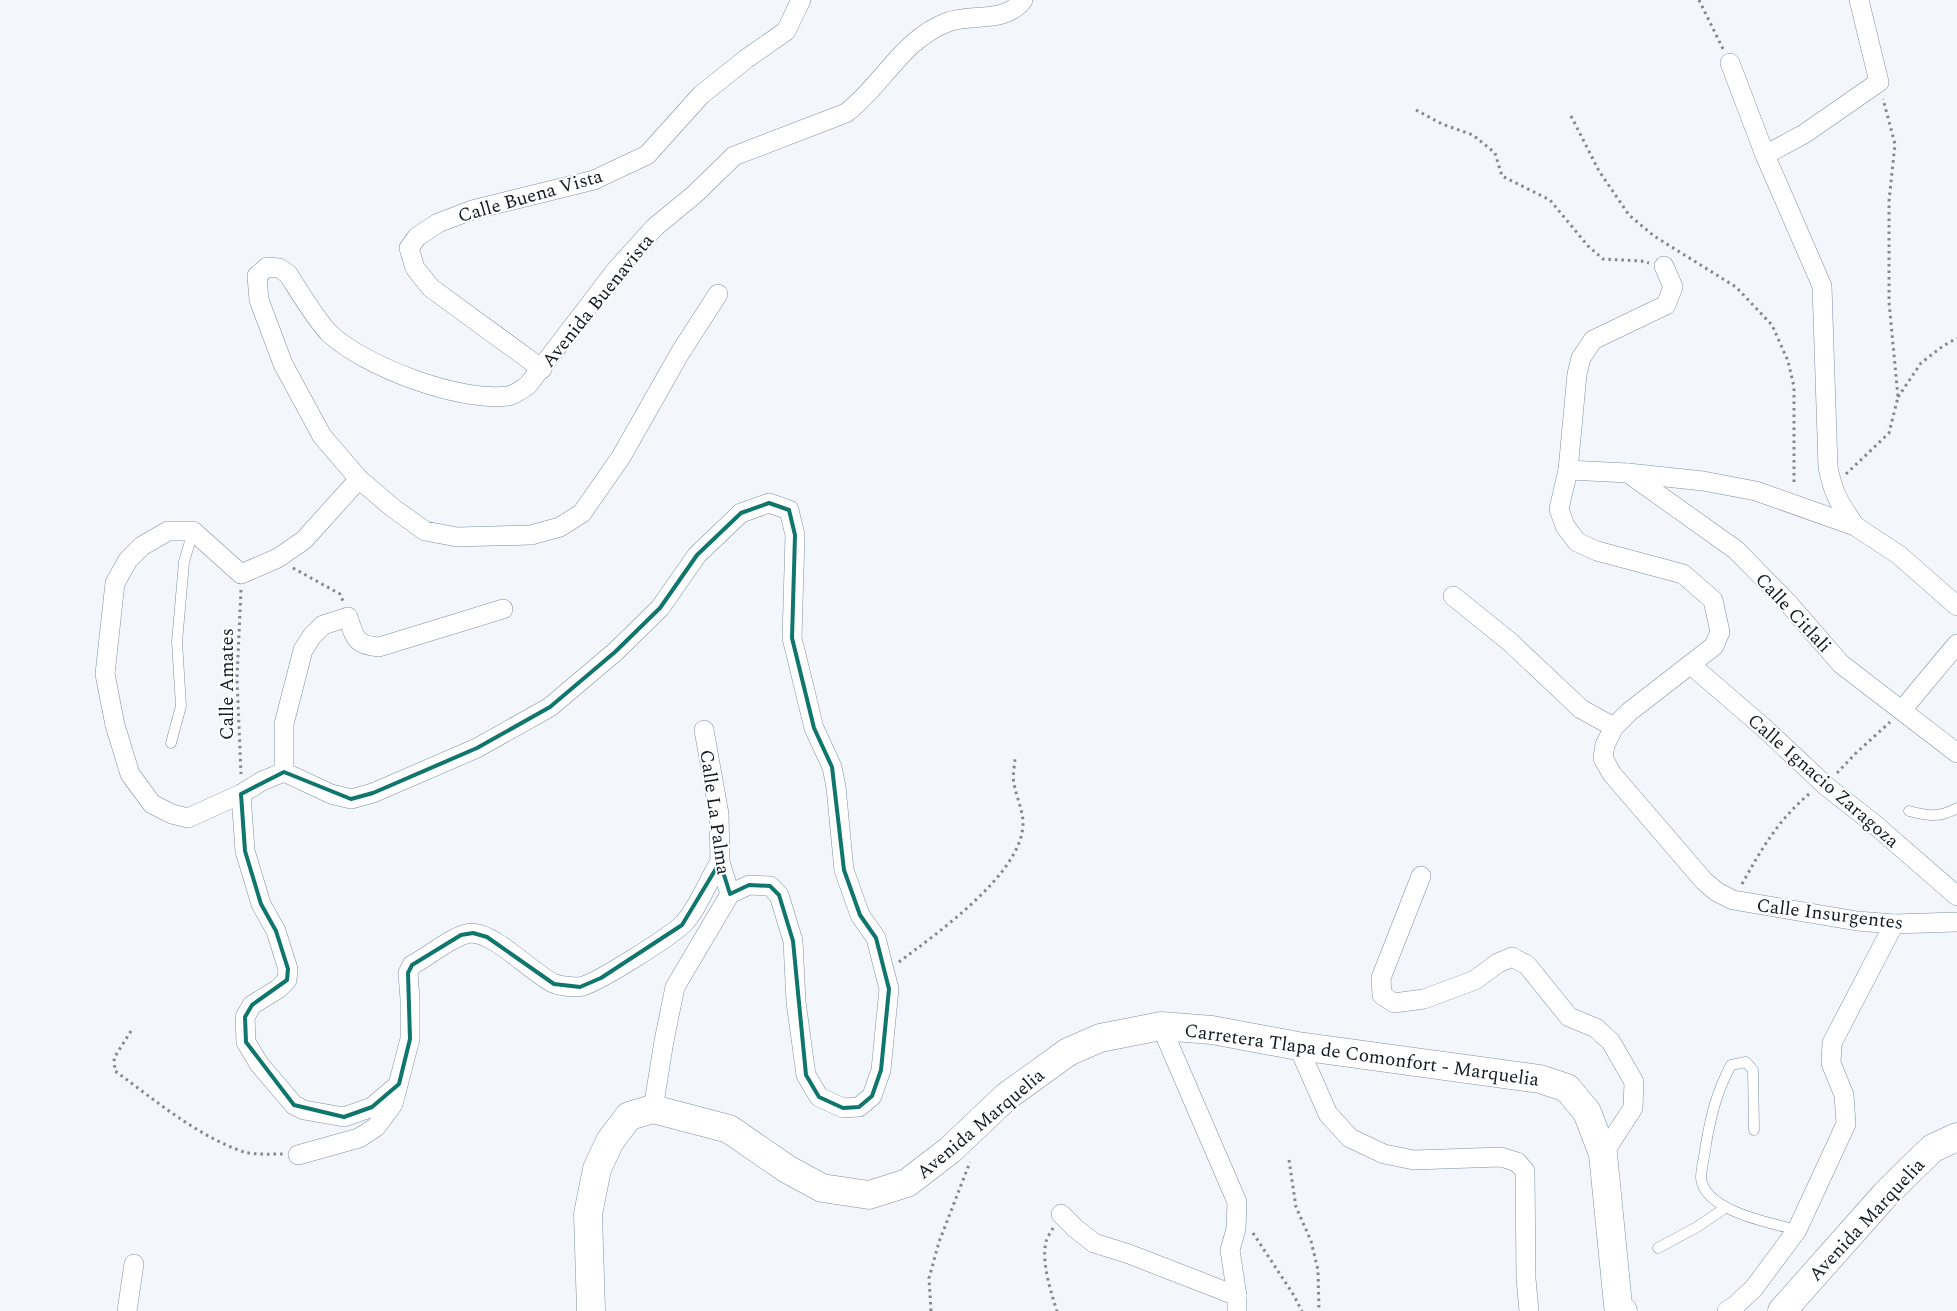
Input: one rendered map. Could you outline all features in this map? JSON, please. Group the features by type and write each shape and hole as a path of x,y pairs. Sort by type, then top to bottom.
{"main road":[{"name":"Carretera Tlapa de Comonfort - Marquelia","path":"1161,1026 1212,1030 1298,1046 1540,1079 1567,1088 1587,1112 1603,1154 1618,1305 1622,1311"},
{"name":"Avenida Marquelia","path":"654,1109 729,1129 787,1168 822,1188 870,1195 907,1183 950,1150 1007,1096 1068,1052 1100,1038 1161,1026"},
{"path":"591,1311 588,1214 597,1169 610,1141 629,1116 654,1109"},
{"name":"Avenida Marquelia","path":"1782,1311 1885,1195 1911,1169 1933,1148 1957,1137"}],"street":[{"name":"Calle Buena Vista","path":"542,369 431,288 416,268 409,248 417,236 446,220 472,210 594,180 647,155 701,95 746,59 786,31 801,0"},
{"name":"Avenida Buenavista","path":"359,479 322,436 283,364 259,300 258,276 267,267 279,268 288,274 329,333 356,353 404,376 457,392 510,396 528,385 542,369 616,270 655,228 695,194 734,156 846,114 859,104 916,40 949,21 990,17 1013,10 1023,0"},
{"path":"1765,155 1804,134 1879,82 1859,0"},
{"path":"1730,63 1765,155 1822,286 1828,466 1832,487 1855,526"},
{"path":"1664,266 1674,287 1666,304 1592,340 1581,358 1577,374 1568,470 1559,509 1565,526 1577,542 1597,551 1684,574 1713,600 1720,632 1714,646 1629,712 1614,727 1605,745 1604,758 1612,774 1704,881 1732,900"},
{"path":"654,1109 664,1041 675,987 730,894 750,884 770,886 779,895 793,941 796,1002 806,1075 819,1096 843,1108 859,1107 872,1096 881,1070 889,989 876,938 860,915 844,870 836,787 832,767 814,728 792,638 795,535 789,510 770,503 741,513 697,555 660,608 615,652 550,707 486,744 372,793 351,799 331,794 284,772 188,818 172,814 152,804 130,774 115,725 105,674 115,583 128,560 142,546 168,531 193,531 242,574 278,558 304,540 359,479 392,508 425,531 457,536 531,535 560,527 582,513 621,457 680,353 718,294"},
{"path":"1568,470 1628,473 1702,481 1756,491 1794,504 1855,526 1899,555 1957,606"},
{"name":"Calle Citlali","path":"1628,473 1736,550 1788,603 1841,664 1957,753"},
{"path":"1453,596 1510,642 1582,709 1614,727"},
{"path":"284,772 284,724 303,650 312,636 323,625 348,617 356,639 364,646 378,647 502,609"},
{"path":"1902,710 1957,644"},
{"name":"Calle Ignacio Zaragoza","path":"1691,665 1763,727 1826,786 1873,823 1957,896"},
{"name":"Calle La Palma","path":"704,730 719,814 720,862 730,894"},
{"path":"241,794 245,851 260,904 276,931 288,969 286,980 278,989 252,1005 245,1017 246,1042 259,1064 294,1105 304,1110 344,1117 372,1107 399,1084"},
{"path":"298,1155 359,1138 376,1127 393,1104 410,1039 408,973 412,965 461,935 473,933 487,937 554,984 580,987 601,978 668,936 682,924 690,915 720,862"},
{"path":"1421,876 1382,978 1382,995 1394,1003 1424,999 1475,980 1498,963 1512,957 1527,965 1569,1017 1596,1028 1612,1042 1634,1082 1633,1108 1603,1154"},
{"name":"Calle Insurgentes","path":"1732,900 1857,921 1894,924 1957,922"},
{"path":"1727,1311 1754,1288 1797,1230 1846,1124 1844,1095 1831,1063 1832,1042 1894,924"},
{"path":"1161,1026 1237,1202 1236,1229 1230,1250 1237,1304"},
{"path":"1298,1046 1328,1114 1350,1138 1384,1154 1414,1160 1501,1157 1517,1162 1525,1171 1526,1279 1529,1311"},
{"path":"1061,1214 1094,1243 1129,1254 1237,1304"},
{"path":"127,1311 134,1264"}],"lane":[{"path":"171,742 181,706 177,642 184,562 193,531"},
{"path":"1909,811 1929,816 1949,813 1957,808"},
{"path":"1754,1130 1753,1070 1746,1062 1731,1065 1720,1085 1710,1120 1701,1179 1706,1192 1725,1208 1797,1230"},
{"path":"1658,1248 1697,1227 1725,1208"}],"path":[{"path":"1699,0 1730,63"},
{"path":"1879,82 1895,144 1890,201 1889,302 1898,397"},
{"path":"1416,110 1442,124 1473,135 1495,153 1502,176 1550,200 1588,246 1603,260 1641,261 1664,266"},
{"path":"1570,116 1599,170 1629,215 1654,236 1736,287 1772,324 1788,361 1794,387 1794,504"},
{"path":"1832,487 1889,432 1898,397 1921,363 1957,338"},
{"path":"278,558 340,594 348,617"},
{"name":"Calle Amates","path":"241,794 237,678 242,574"},
{"path":"1732,900 1768,837 1800,802 1816,788 1826,786 1855,754 1902,710"},
{"path":"884,973 970,907 1018,846 1023,824 1019,797 1013,783 1015,756"},
{"path":"131,1031 114,1058 116,1071 144,1093 207,1135 246,1152 298,1155"},
{"path":"1289,1160 1296,1207 1311,1241 1318,1270 1319,1311"},
{"path":"931,1311 929,1278 939,1242 970,1162"},
{"path":"1237,1202 1259,1244 1293,1294 1302,1311"},
{"path":"1057,1311 1049,1285 1046,1241 1061,1214"}],"highlighted area":[{"path":"769,503 789,510 795,535 792,638 814,728 832,767 844,870 860,915 876,938 889,989 881,1070 872,1096 859,1107 843,1108 819,1097 806,1075 793,941 779,895 770,886 749,885 730,894 720,862 682,925 601,978 580,987 554,984 487,937 473,933 461,935 412,965 408,973 410,1039 399,1084 372,1107 344,1117 294,1105 246,1042 245,1017 252,1005 287,980 288,969 276,931 261,904 245,851 241,794 284,772 351,799 373,793 477,748 550,707 615,652 660,608 697,555 741,513"}]}
